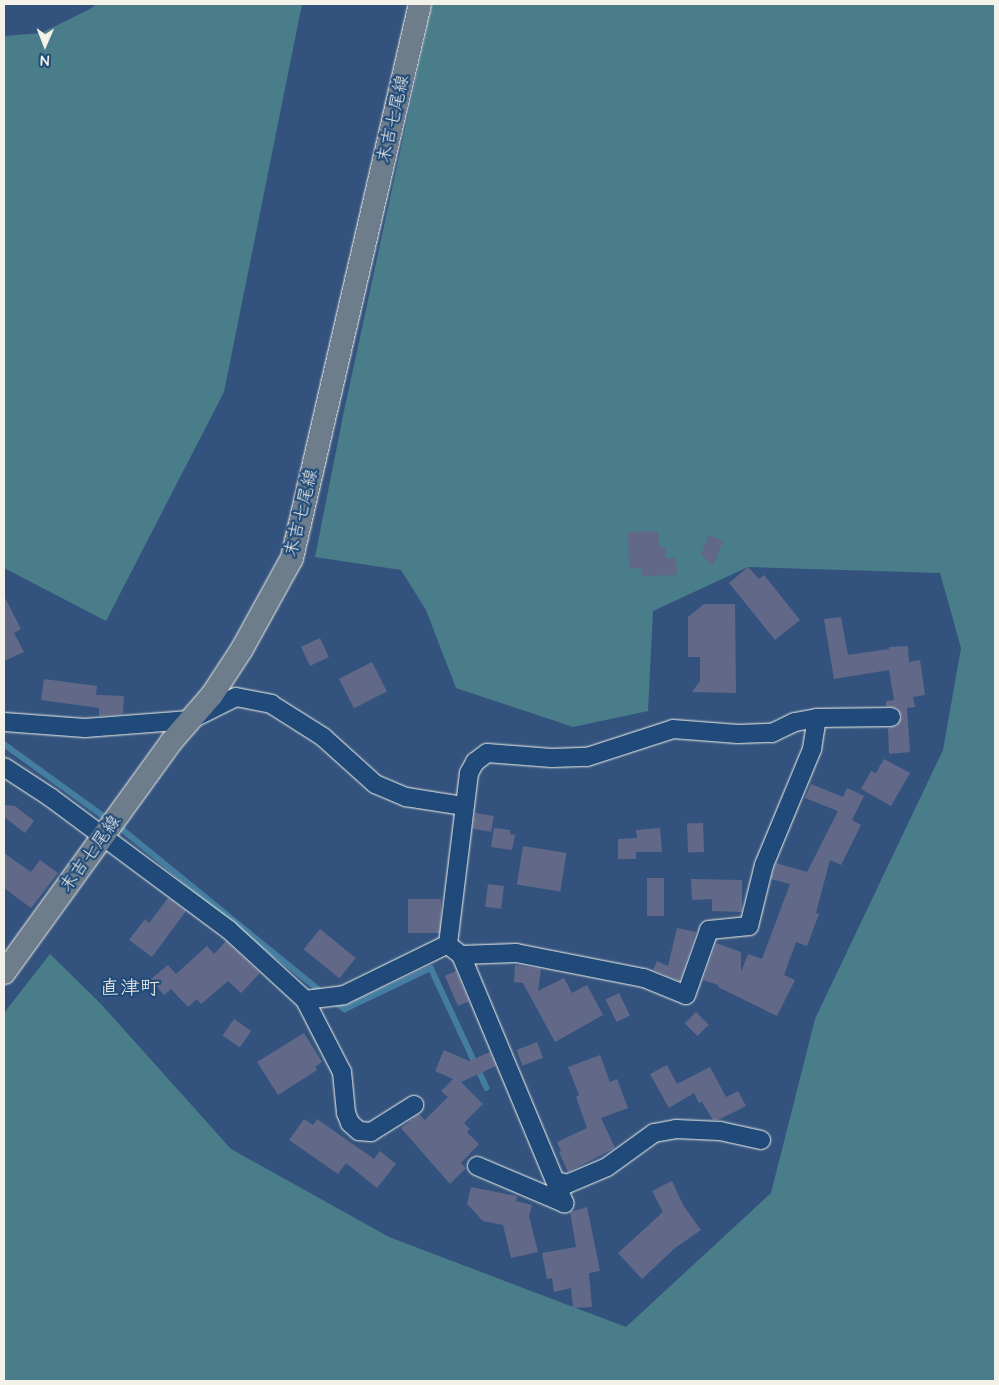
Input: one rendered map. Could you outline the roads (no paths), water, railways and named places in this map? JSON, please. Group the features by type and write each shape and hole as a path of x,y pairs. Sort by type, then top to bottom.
{"main road":[{"name":"末吉七尾線","path":"4,973 103,838 170,742 212,694 242,649 292,558 420,4"}],"street":[{"path":"4,722 84,728 190,720 236,697 271,704 323,737 374,784 406,797 464,806"},
{"path":"477,1166 564,1203 454,949 464,806 471,767 487,753 552,758 587,757 673,728 738,734 772,733 795,722 817,718 892,717"},
{"path":"305,1000 344,995 454,949 516,953 644,978 686,995 709,930 750,926 764,865 812,749 817,718"},
{"path":"4,767 50,796 103,838 229,930 305,1000 342,1072 346,1113 350,1123 359,1131 371,1132 414,1105"},
{"path":"556,1181 567,1184 599,1171 654,1133 676,1129 720,1132 761,1140"}],"waterway":[{"path":"4,744 109,820"},
{"path":"117,825 323,993"},
{"path":"332,1000 345,1009 431,968 487,1088"}],"district":[{"name":"直津町","path":"130,988"}]}
